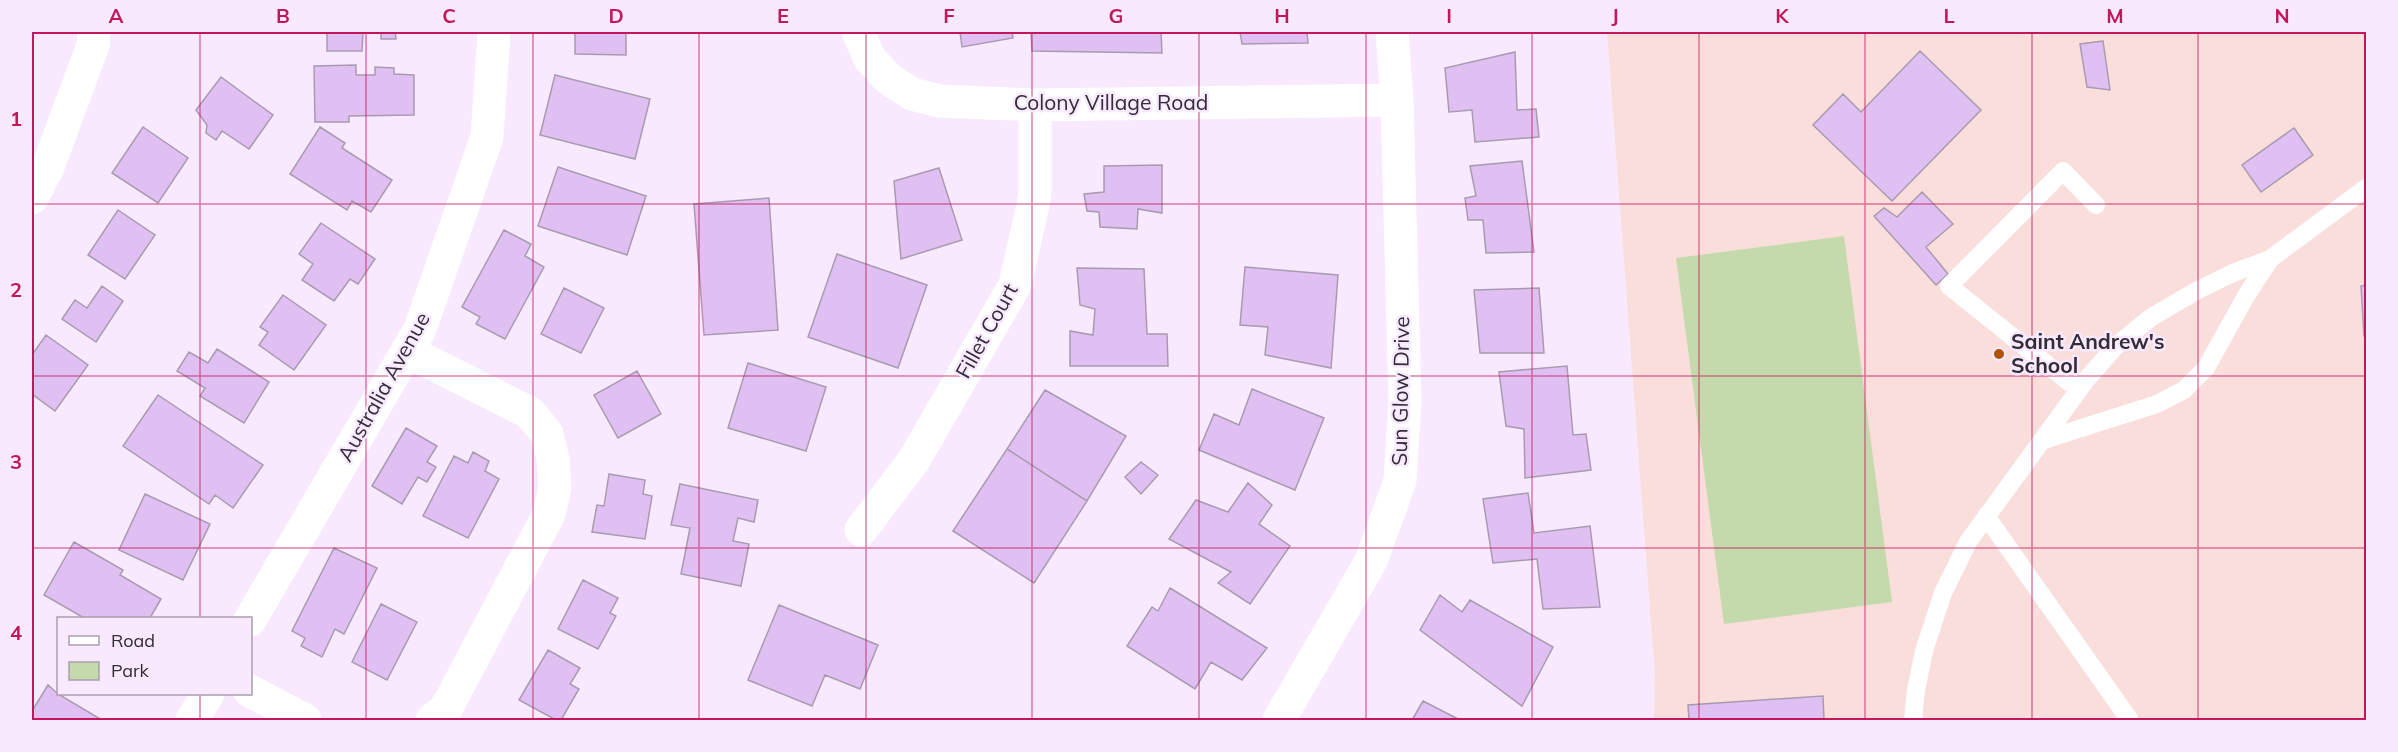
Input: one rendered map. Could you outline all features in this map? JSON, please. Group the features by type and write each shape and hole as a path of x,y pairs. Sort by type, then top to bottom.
{"street":[{"path":"32,198 48,167 93,45 94,32"},
{"name":"Australia Avenue","path":"252,617 420,329 487,137 494,32"},
{"name":"Colony Village Road","path":"858,32 870,59 889,79 912,94 939,101 1035,105 1397,100"},
{"name":"Sun Glow Drive","path":"1279,720 1371,561 1400,481 1405,401 1397,100 1392,32"},
{"name":"Fillet Court","path":"861,530 914,460 1015,285 1035,196 1035,105"},
{"path":"407,351 530,413 547,434 553,459 555,488 549,514 446,709 432,720"},
{"path":"252,692 305,720"},
{"path":"192,720 207,695"}],"lane":[{"path":"2079,390 1949,286 2063,171 2096,205"},
{"path":"1913,720 1924,651 1943,593 1968,542 2079,390 2115,347 2150,318 2198,290 2234,273 2270,260 2367,188"},
{"path":"2044,440 2157,404 2184,390 2206,368 2246,296 2270,260"},
{"path":"1986,516 2129,719"}],"shaded area":[{"name":"Saint Andrew's School","path":"1607,32 2366,32 2366,720 1654,720 1655,676"}],"green space":[{"path":"1844,236 1892,602 1724,624 1676,258"}],"building":[{"path":"327,32 363,32 362,51 327,51"},
{"path":"381,32 395,32 396,39 381,39"},
{"path":"575,32 626,32 626,55 575,54"},
{"path":"960,32 1012,32 1013,38 962,47"},
{"path":"1031,32 1161,32 1162,53 1032,51"},
{"path":"1240,32 1307,32 1308,43 1242,44"},
{"path":"2103,41 2110,90 2087,87 2080,44"},
{"path":"1920,51 1981,110 1892,201 1813,125 1843,94 1861,112"},
{"path":"1515,52 1517,110 1536,109 1539,137 1475,142 1472,110 1449,112 1445,68"},
{"path":"356,65 356,75 375,75 375,67 394,68 394,74 414,75 414,115 349,116 349,122 315,122 314,66"},
{"path":"555,75 650,99 635,159 540,135"},
{"path":"221,77 273,115 249,149 222,131 216,140 206,133 207,125 196,110"},
{"path":"143,127 188,158 158,203 112,173"},
{"path":"320,127 345,143 342,148 392,180 371,212 352,201 347,210 290,174"},
{"path":"2294,128 2313,155 2261,192 2242,165"},
{"path":"1522,161 1534,252 1486,253 1483,220 1468,220 1465,198 1476,196 1470,166"},
{"path":"1162,165 1162,213 1138,209 1137,229 1100,227 1099,212 1087,211 1084,194 1104,192 1104,166"},
{"path":"558,167 646,196 627,255 538,226"},
{"path":"939,168 962,240 901,259 894,181"},
{"path":"1922,192 1953,224 1926,247 1948,274 1936,285 1874,216 1884,208 1897,217"},
{"path":"769,198 778,330 704,335 694,204"},
{"path":"118,210 155,235 125,279 88,255"},
{"path":"321,223 375,259 358,284 350,279 334,301 302,280 313,264 299,254"},
{"path":"504,230 531,244 525,256 544,267 505,339 476,324 480,317 462,307"},
{"path":"837,254 927,285 898,368 808,337"},
{"path":"1245,267 1338,275 1331,368 1265,355 1268,327 1240,325"},
{"path":"1077,268 1144,269 1147,334 1167,334 1168,366 1070,366 1070,331 1093,335 1095,309 1080,305"},
{"path":"2366,285 2366,336 2364,336 2361,286"},
{"path":"102,286 123,301 96,342 62,319 75,300 87,308"},
{"path":"564,288 604,308 581,353 541,334"},
{"path":"1539,288 1544,353 1480,353 1474,290"},
{"path":"283,295 326,325 294,370 259,345 268,332 260,327"},
{"path":"46,335 88,365 55,411 32,394 32,355"},
{"path":"217,349 269,382 244,423 200,396 205,388 177,371 189,352 208,363"},
{"path":"748,363 826,387 806,451 728,428"},
{"path":"1567,366 1573,435 1586,434 1591,470 1525,478 1524,429 1506,426 1499,372"},
{"path":"637,371 661,414 618,438 594,395"},
{"path":"1252,389 1324,418 1295,490 1199,450 1214,414 1239,425"},
{"path":"1045,390 1126,436 1087,501 1007,449"},
{"path":"158,395 263,465 233,508 215,495 209,504 123,446"},
{"path":"406,428 437,446 427,462 436,467 427,482 418,477 402,504 372,486"},
{"path":"1007,449 1087,501 1034,583 953,531"},
{"path":"473,452 489,461 485,471 499,479 468,538 423,516 454,456 468,463"},
{"path":"1141,462 1158,475 1141,494 1125,477"},
{"path":"609,474 645,480 643,494 652,496 645,539 592,532 597,505 604,506"},
{"path":"1248,483 1272,505 1259,524 1290,546 1250,604 1218,583 1231,572 1169,539 1196,500 1228,512"},
{"path":"680,484 758,500 754,522 738,518 733,541 749,544 741,586 681,574 690,528 671,525"},
{"path":"1528,493 1534,533 1590,526 1600,607 1543,609 1537,559 1493,563 1483,499"},
{"path":"145,494 210,524 183,580 119,550"},
{"path":"74,542 123,570 120,575 161,599 151,617 82,617 44,595"},
{"path":"334,548 377,568 344,634 335,629 322,657 301,646 305,638 292,631"},
{"path":"583,580 618,598 610,613 616,616 598,649 558,629"},
{"path":"1170,588 1267,648 1242,680 1211,662 1195,689 1127,646 1152,607 1158,611"},
{"path":"1440,595 1462,612 1470,600 1553,647 1522,706 1420,630"},
{"path":"381,604 417,622 387,680 352,662"},
{"path":"779,605 878,645 860,689 825,675 812,706 748,680"},
{"path":"548,650 580,668 570,684 579,689 561,720 556,720 519,700"},
{"path":"48,685 57,695 102,720 32,720 32,711"},
{"path":"1823,696 1824,720 1689,720 1688,705"},
{"path":"1423,701 1460,720 1412,720"}],"place":[{"name":"Saint Andrew's School","path":"1999,354"}]}
